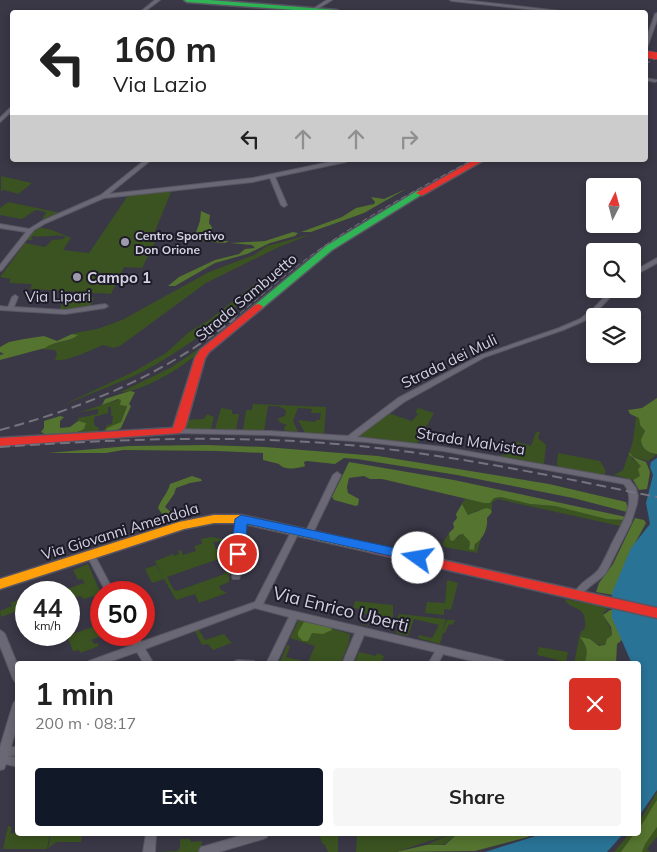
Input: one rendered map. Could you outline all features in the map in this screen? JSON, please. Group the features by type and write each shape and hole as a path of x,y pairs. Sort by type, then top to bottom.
{"main road":[{"path":"187,0 312,10"},
{"name":"Strada Sambuetto","path":"176,431 179,428 200,358 205,350 329,248 393,208 476,162"},
{"path":"0,442 176,431"},
{"name":"Via Giovanni Amendola","path":"0,584 183,525 214,519 241,519 657,613"}],"street":[{"path":"145,10 158,0"},
{"path":"313,10 330,0"},
{"path":"452,0 542,10"},
{"path":"648,37 657,14"},
{"path":"648,22 652,23"},
{"path":"648,80 655,81"},
{"path":"0,121 10,111"},
{"path":"0,269 30,231 44,222 104,196 146,162"},
{"path":"104,196 272,177 337,162"},
{"path":"272,177 284,205"},
{"path":"0,226 30,231"},
{"path":"641,270 657,260"},
{"name":"Via Lipari","path":"10,309 15,298"},
{"name":"Strada dei Muli","path":"351,438 401,400 483,356 582,320 596,310 607,298"},
{"name":"Via Lipari","path":"0,308 65,312 105,306"},
{"name":"Strada Malvista","path":"176,431 351,438 443,449 627,482 632,487 634,494 626,526 602,572 582,587 578,594"},
{"path":"309,533 337,475"},
{"path":"236,577 241,519"},
{"path":"258,605 296,530"},
{"path":"90,554 104,581"},
{"name":"Via Enrico Uberti","path":"155,640 258,605 487,661"},
{"path":"272,661 295,614"},
{"path":"348,661 361,630"},
{"path":"0,634 15,672"},
{"path":"139,646 147,661"},
{"name":"Via Enrico Uberti","path":"100,661 139,646"},
{"path":"435,661 441,650"},
{"path":"2,756 15,714"},
{"path":"2,756 15,752"},
{"path":"2,756 15,762"},
{"path":"149,852 151,836"},
{"path":"205,851 256,836"}],"green space":[{"path":"1,176 32,183 18,194 4,190 1,191"},
{"path":"406,189 364,213 311,232 301,232 342,217 356,208 374,204 375,202 371,197 384,199"},
{"name":"Centro Sportivo Don Orione","path":"172,190 155,231 157,238 142,268 124,267 111,294 30,289 32,284 9,283 11,279 0,277 25,243 45,247 52,240 66,237 58,235 33,236 31,239 35,240 27,240 38,227 52,230 71,238 63,250 89,253 129,194"},
{"path":"8,202 58,213 42,220 46,212 36,210 22,219 0,215 0,208"},
{"path":"201,211 210,215 209,223 212,227 213,237 218,240 229,241 225,243 160,238 194,238 200,221"},
{"path":"293,232 298,233 295,236 270,243 247,254 215,263 175,286 168,286 179,277 215,260 239,254 245,249 255,248 252,245 230,243 265,241"},
{"path":"312,234 279,247 206,283 120,346 113,348 103,345 79,355 60,360 55,360 57,354 55,350 42,349 50,344 70,340 75,333 97,329 122,320 209,272 254,255 267,246"},
{"path":"297,257 220,322 173,354 135,375 63,405 135,371 166,353 189,332 209,320 266,275"},
{"path":"67,295 94,297 89,309 59,310"},
{"path":"72,334 78,335 45,348 0,360 0,355 4,354 0,352 0,347 9,342 44,336 57,341"},
{"path":"205,346 189,361 166,376 130,391 121,392 170,368"},
{"path":"130,391 135,392 121,428 115,431 105,431 107,428 121,422 127,406 120,405 121,400 118,399 102,405 105,399"},
{"path":"130,396 118,431 103,432 107,425 112,424 111,407 108,407 108,413 94,417 94,425 99,428 98,431 79,434 78,418 98,414 98,409 77,413"},
{"path":"657,398 657,454 648,452 644,448 641,440 645,431 640,425 639,418 630,414 628,410 642,408"},
{"path":"253,404 326,407 324,434 305,433 298,420 315,422 320,420 321,413 311,413 312,409 298,408 293,421 298,432 285,431 284,427 287,425 277,419 285,416 286,410 278,406 268,406 264,431 243,430 246,410 252,410"},
{"path":"221,408 232,410 232,414 239,414 236,430 215,429"},
{"path":"418,408 434,413 417,444 357,436 388,413 412,421 418,414 415,412"},
{"path":"207,414 214,417 211,429 184,430 185,420 204,419"},
{"path":"60,416 64,417 60,421 60,428 70,427 78,421 86,423 84,429 62,435 50,435 41,432 44,428 44,421"},
{"path":"636,416 639,418 640,425 645,431 650,453 657,454 648,461 631,455 632,459 641,465 640,476 633,480 614,475 623,470 633,441"},
{"path":"536,432 540,432 538,438 546,445 544,464 497,456 508,454 514,441 531,446"},
{"path":"207,445 265,447 378,456 549,484 626,502 628,509 627,512 573,498 457,475 357,459 344,458 335,464 307,461 304,462 305,466 289,468 263,460 263,453 123,450 106,453 48,453 129,446"},
{"path":"558,453 600,461 605,469 605,477 558,468"},
{"path":"629,454 633,457 646,462 650,472 647,489 639,490 633,480 640,476 638,469 641,466"},
{"path":"349,462 454,480 626,517 624,520 607,519 555,506 530,504 501,497 494,498 490,503 484,503 382,479 370,479 364,476 349,478 348,493 359,499 356,506 334,500 332,497"},
{"path":"192,476 202,481 176,488 165,507 173,514 172,517 164,517 158,508 170,484"},
{"path":"501,497 625,521 620,526 497,499 492,503 492,512 490,509 476,511 472,515 468,515 462,504 460,506 465,499 489,503 494,498"},
{"path":"462,504 468,515 486,508 492,512 487,518 485,532 475,544 474,550 469,549 470,542 463,534 453,541 450,540 449,533 454,528 453,523 457,518 456,514"},
{"path":"635,518 644,520 646,523 627,558 621,583 613,595 596,592 599,583 613,564"},
{"path":"449,533 450,540 457,538 461,534 465,535 470,542 469,547 475,547 476,542 481,539 477,553 444,547 442,544"},
{"path":"211,537 223,539 223,541 213,542 216,549 221,549 223,554 231,554 231,557 224,557 167,577 174,590 177,591 222,575 228,571 224,563 230,563 229,582 219,586 221,590 227,593 199,603 195,594 176,600 164,579 155,582 151,581 145,569 156,565 163,578 155,561 172,553 174,556 179,554 178,551 181,550 183,555 196,551 194,546 202,544 201,539"},
{"path":"88,564 95,581 90,581 90,597 84,599 80,596 80,584 84,583 88,588 82,579 78,580 73,570"},
{"path":"447,580 458,583 451,610 444,609 444,615 425,613 427,602 445,603"},
{"path":"564,599 608,609 603,613 612,635 603,646 590,639 584,641 588,655 585,661 575,661 580,633 585,628 584,615 579,609"},
{"path":"15,601 15,612 1,617 0,611 12,606 10,603"},
{"path":"355,601 393,605 393,618 378,615 379,611 375,611 368,626 360,624 368,625 371,616 359,611 359,609 353,608"},
{"path":"610,610 618,610 622,640 617,644 616,661 585,661 586,649 580,637 590,639 599,646 605,645 607,639 612,635 611,627 603,615"},
{"path":"399,614 446,619 442,632 447,620 455,620 453,625 449,624 445,633 443,633 440,644 418,638 419,635 432,638 439,625 414,619 408,636 396,633 397,630 407,634 410,623 397,619"},
{"path":"299,619 350,634 349,643 341,661 308,661 315,646 290,638"},
{"path":"304,622 331,627 332,630 323,634 312,633 308,641 303,641 298,636 298,632"},
{"path":"90,628 90,640 86,642 90,641 90,646 99,646 80,653 79,650 73,651 71,646 80,646 80,631"},
{"path":"199,630 205,640 224,634 232,643 213,650 208,644 202,645 195,631"},
{"path":"287,645 290,646 286,657 304,661 280,661"},
{"path":"539,647 568,652 566,661 537,655"},
{"path":"359,652 376,656 377,653 384,656 382,661 355,661"},
{"path":"657,792 657,837 647,849 650,852 614,852 627,836 641,836 641,819"},
{"path":"657,800 657,827 645,844 642,852 621,852 633,836 641,836 641,825"},
{"path":"8,826 12,827 10,833 15,833 15,836 50,836 47,849 3,849"},
{"path":"51,836 82,836 81,842 57,842 48,848"},
{"path":"320,836 338,836 338,852 328,852"},
{"path":"357,836 445,836 396,852 356,852"},
{"path":"446,836 459,836 453,837 447,843 441,845 426,845"},
{"path":"455,836 529,836 475,851 396,852 426,845 445,845"},
{"path":"180,839 190,839 191,842 202,841 201,852 157,852 177,851 180,848"}],"water":[{"path":"657,458 657,790 641,813 641,661 631,661 612,618 612,593 631,548 650,524 646,503 653,475 650,467 651,462"},
{"path":"536,836 621,836 607,852 485,852"}],"railway":[{"path":"648,62 657,58"},
{"path":"233,319 323,247 396,201 468,162"},
{"path":"0,430 63,411 124,386 181,356 235,318"},
{"path":"0,447 179,439 314,442 434,455 657,497"}],"traffic: fast":[{"path":"187,0 312,10"},
{"path":"258,307 329,248 420,193"}],"traffic: slow":[{"path":"0,584 183,525 214,519 241,519 375,549"}],"traffic: jam":[{"path":"648,54 657,56"},
{"path":"420,193 476,162"},
{"path":"0,442 176,431 179,428 200,358 205,350 258,307"},
{"path":"375,549 657,613"}],"place":[{"name":"Centro Sportivo Don Orione","path":"125,242"},
{"name":"Campo 1","path":"77,277"}],"route":[{"path":"238,554 241,519 418,558"}]}
